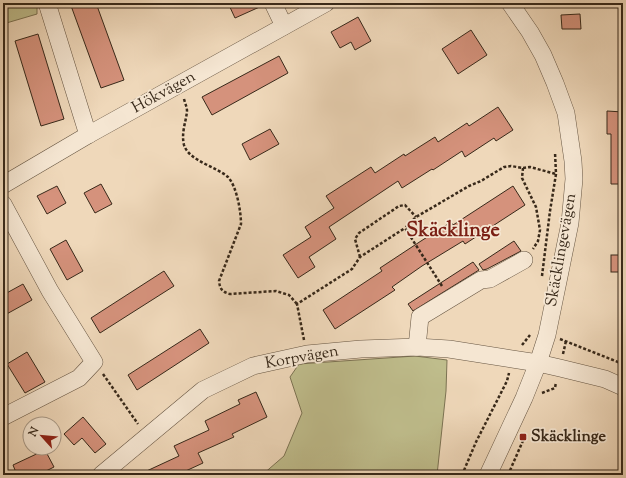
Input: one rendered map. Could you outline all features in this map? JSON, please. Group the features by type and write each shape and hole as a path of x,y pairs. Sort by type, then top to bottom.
{"street":[{"path":"47,3 88,135"},
{"path":"273,3 284,26"},
{"name":"Hökvägen","path":"3,185 88,135 326,3"},
{"name":"Skäcklingevägen","path":"488,475 522,404 538,363 540,333 570,223 574,179 566,113 556,83 530,32 510,3"},
{"path":"3,204 50,291 94,362 78,378 3,416"},
{"path":"417,347 420,317 481,280 490,279 524,260"},
{"name":"Korpvägen","path":"101,475 203,390 253,366 307,354 361,349 417,347 449,349 538,363 605,379 623,387"}],"path":[{"path":"179,85 183,92 187,110 183,130 184,145 194,157 228,178 235,191 241,215 240,224 219,281 220,288 224,293 230,294 276,291 289,295 299,306 307,354"},
{"path":"542,276 556,174 554,145"},
{"path":"297,304 352,269 360,258 405,228 416,217 504,167 511,166 523,168 530,166 556,174"},
{"path":"523,168 522,178 536,208 540,230 538,241 527,259 524,260"},
{"path":"360,258 355,239 359,234 399,206 405,205 416,217"},
{"path":"405,228 451,298"},
{"path":"462,475 476,442 507,381 512,358 540,333 623,364"},
{"path":"94,362 146,436"}],"shaded area":[{"path":"3,3 37,3 37,14 3,24"},
{"path":"415,356 447,360 446,391 437,475 262,475 284,456 302,413 290,377 299,364"}],"building":[{"path":"70,3 96,3 124,80 101,88"},
{"path":"228,3 263,3 264,5 235,18"},
{"path":"580,14 581,29 562,29 561,15"},
{"path":"358,17 371,41 355,50 351,42 340,48 331,32"},
{"path":"471,30 487,55 458,74 442,49"},
{"path":"38,34 64,119 41,126 15,41"},
{"path":"279,56 288,73 212,115 202,97"},
{"path":"498,107 513,130 496,141 494,138 465,157 462,151 402,188 398,181 329,227 336,239 309,257 315,267 298,278 283,255 311,237 305,227 334,208 326,196 371,167 375,173 404,154 405,156 435,137 438,142 467,123 469,126"},
{"path":"607,111 623,112 623,184 611,184 611,134 607,134"},
{"path":"270,129 279,144 250,160 242,144"},
{"path":"101,184 112,204 95,213 84,193"},
{"path":"57,186 66,203 47,214 37,196"},
{"path":"513,186 525,205 465,244 463,241 422,266 392,287 395,290 335,329 323,310 382,271 380,268 421,241 451,222 453,225"},
{"path":"66,240 83,271 67,280 50,249"},
{"path":"514,241 521,251 483,270 479,264"},
{"path":"611,255 623,255 623,272 611,272"},
{"path":"473,262 479,270 413,311 408,304"},
{"path":"164,271 174,286 100,333 91,318"},
{"path":"23,284 32,300 3,316 3,295"},
{"path":"200,329 209,343 137,390 128,375"},
{"path":"27,352 45,382 25,393 7,364"},
{"path":"256,392 267,417 232,434 234,437 198,453 203,463 177,475 138,475 179,456 174,446 209,430 205,421 240,404 238,400"},
{"path":"83,417 106,444 95,453 82,438 74,445 64,434"},
{"path":"32,456 48,456 54,467 38,475 17,475 13,465"}],"place":[{"name":"Skäcklinge","path":"523,437"}],"district":[{"name":"Skäcklinge","path":"453,231"}]}
